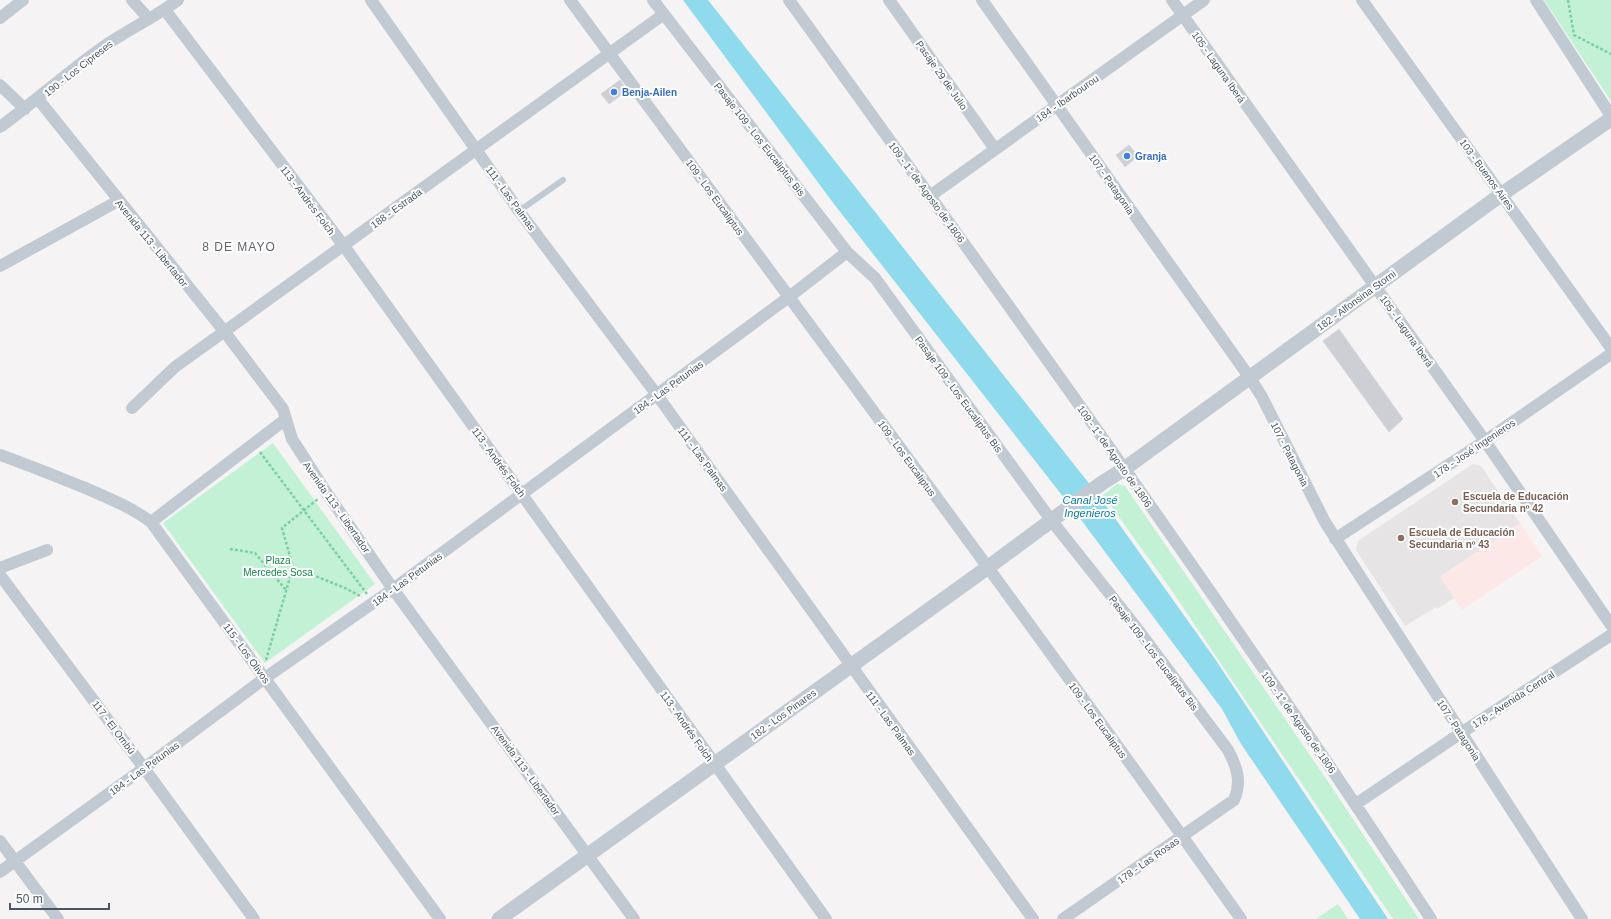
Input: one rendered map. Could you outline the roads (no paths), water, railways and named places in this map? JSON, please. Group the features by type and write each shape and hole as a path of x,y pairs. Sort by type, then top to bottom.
{"street":[{"path":"0,18 23,0"},
{"path":"132,0 148,18"},
{"name":"190 - Los Cipreses","path":"0,127 38,99 97,51 148,18 165,10 178,0"},
{"name":"111 - Las Palmas","path":"371,0 519,211 657,395 1033,919"},
{"name":"109 - Los Eucaliptus","path":"570,0 987,568 1241,919"},
{"name":"Pasaje 109 - Los Eucaliptus Bis","path":"653,0 847,252 875,278 1051,520 1136,627 1228,750 1237,770 1239,779 1238,791 1234,800"},
{"name":"109 - 1° de Agosto de 1806","path":"789,0 1124,469 1356,804 1431,919"},
{"name":"Pasaje 29 de Julio","path":"889,0 995,149"},
{"name":"107 - Patagonia","path":"982,0 1250,378 1262,397 1324,522 1582,919"},
{"name":"105 - Laguna Iberá","path":"1172,0 1485,441 1611,625"},
{"name":"184 - Ibarbourou","path":"930,196 1204,0"},
{"name":"103 - Buenos Aires","path":"1362,0 1611,348"},
{"path":"1536,0 1611,117"},
{"name":"113 - Andrés Folch","path":"165,10 344,246 826,919"},
{"name":"188 - Estrada","path":"132,408 175,367 664,14"},
{"path":"0,85 25,109"},
{"name":"Avenida 113 - Libertador","path":"38,99 118,201 224,331 283,409 292,439 326,492 393,589 634,919"},
{"name":"182 - Alfonsina Storni","path":"1066,509 1124,469 1502,194 1611,117"},
{"path":"0,266 118,201"},
{"name":"184 - Las Petunias","path":"0,872 144,768 264,678 374,603 522,495 789,297 847,252"},
{"name":"178 - José Ingenieros","path":"1335,539 1485,441 1611,354"},
{"path":"151,522 286,419"},
{"name":"115 - Los Olivos","path":"0,455 39,469 99,494 141,514 151,522 440,919"},
{"name":"182 - Los Pinares","path":"499,919 987,568 1066,509"},
{"path":"0,568 47,550"},
{"name":"117 - El Ombú","path":"0,574 254,919"},
{"name":"176 - Avenida Central","path":"1356,804 1461,733 1611,636"},
{"name":"178 - Las Rosas","path":"1062,919 1234,800"},
{"path":"0,841 16,860 58,919"}],"lane":[{"path":"519,211 563,180"}],"water":[{"name":"Canal José Ingenieros","path":"683,0 708,0 1102,500 1215,659 1388,919 1360,919 1241,744 1222,709 1079,517 834,204"}],"place":[{"name":"Benja-Ailen","path":"614,92"},
{"name":"Granja","path":"1127,156"},
{"name":"Escuela de Educación Secundaria nº 42","path":"1455,502"},
{"name":"Escuela de Educación Secundaria nº 43","path":"1401,538"}],"district":[{"name":"8 DE MAYO","path":"239,247"}],"park label":[{"name":"Plaza Mercedes Sosa","path":"278,566"}]}
